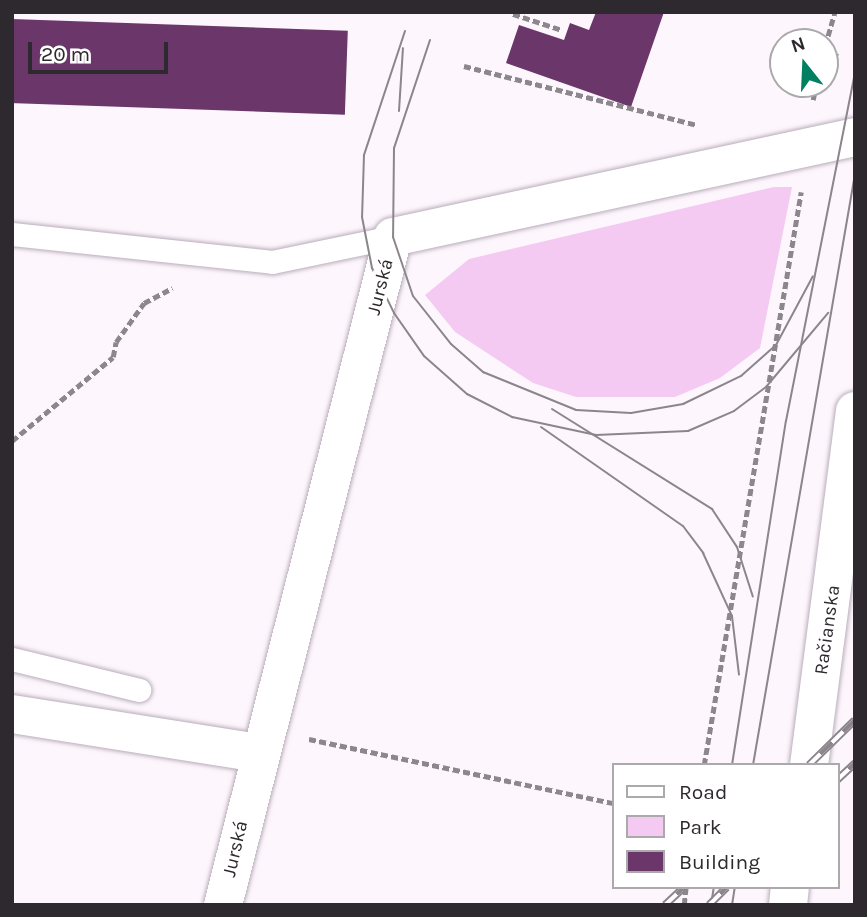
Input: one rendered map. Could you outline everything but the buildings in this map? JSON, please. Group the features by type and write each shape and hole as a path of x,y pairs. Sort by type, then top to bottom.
{"street":[{"name":"Jurská","path":"223,905 262,741 393,237 805,145 855,137"},
{"name":"Račianska","path":"809,763 855,411"},
{"path":"12,714 262,741"}],"lane":[{"path":"12,234 272,262 393,237"},
{"path":"12,659 139,690"}],"path":[{"path":"513,14 562,30"},
{"path":"464,66 707,127"},
{"path":"704,763 805,145"},
{"path":"12,441 113,357 116,342 144,303 227,257"},
{"path":"262,741 612,803"}],"green space":[{"path":"774,187 792,187 760,348 720,378 675,397 576,397 533,383 455,332 425,295 469,259"}],"tram line":[{"path":"405,31 364,155 362,217 372,268 394,313 424,356 467,394 512,417 596,435 688,431 734,411 766,387 828,313"},
{"path":"430,40 394,148 393,237 413,296 451,344 483,372 576,410 631,413 683,404 741,376 776,345 813,276"},
{"path":"399,111 403,48"},
{"path":"732,763 786,421 855,74"},
{"path":"753,763 855,174"},
{"path":"552,409 712,509 737,547 753,597"},
{"path":"541,427 683,526 703,553 732,616 739,675"},
{"path":"711,905 714,889"},
{"path":"732,905 735,889"}],"railway":[{"path":"811,763 855,720"},
{"path":"839,778 855,763"},
{"path":"665,905 682,889"},
{"path":"709,905 725,889"}]}
